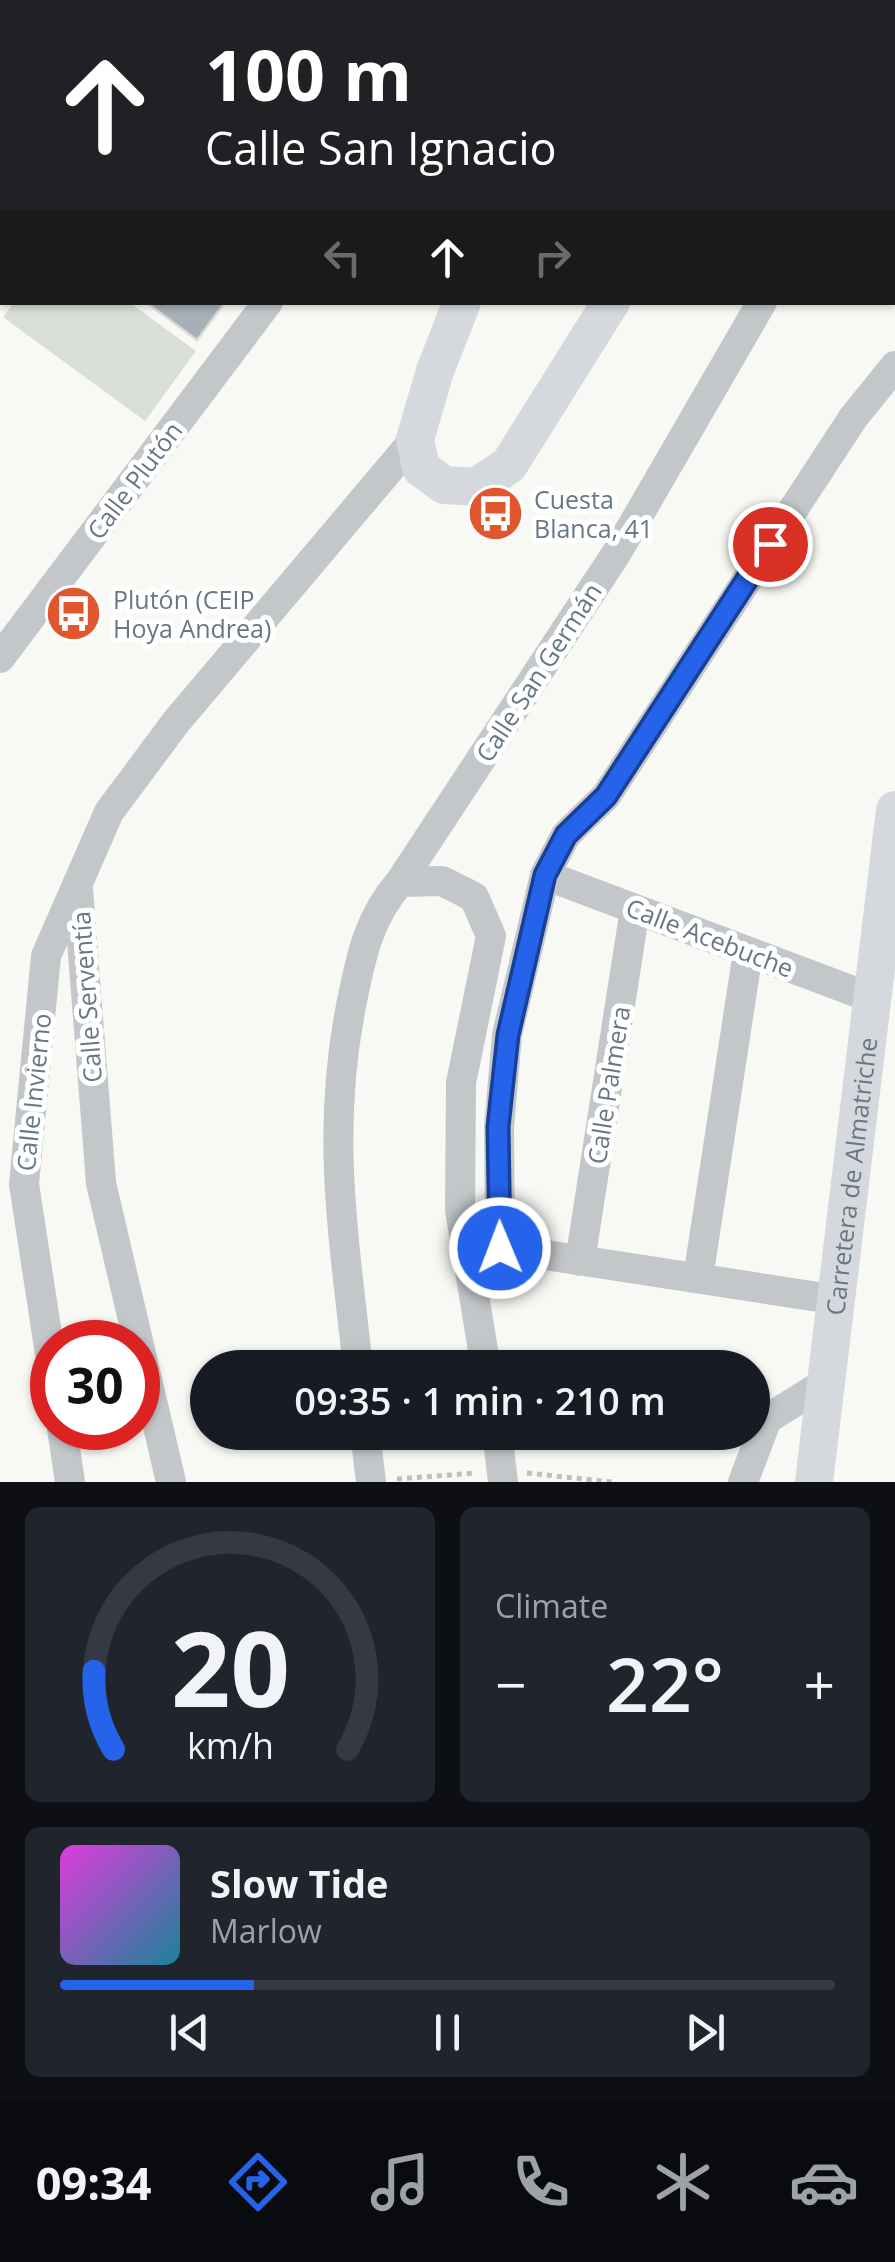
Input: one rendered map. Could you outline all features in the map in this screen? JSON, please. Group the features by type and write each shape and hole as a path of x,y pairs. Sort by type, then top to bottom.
{"main road":[{"path":"461,305 435,371 415,439 421,468 444,485 476,487 509,465 609,305"},
{"name":"Carretera de Almatriche","path":"814,1482 895,810"}],"street":[{"name":"Calle Plutón","path":"0,658 266,305"},
{"name":"Calle San Germán","path":"400,882 616,554 760,305"},
{"path":"838,1300 500,1248 498,1127 508,1035 545,875 566,835 606,796 852,418 895,366"},
{"name":"Calle Serventía","path":"171,1482 101,1183 78,882 109,812 176,722 415,439"},
{"name":"Calle Acebuche","path":"545,875 874,1000"},
{"path":"356,1350 335,1157 338,1068 362,950 380,904 400,882 442,881 474,896 491,936 461,1101 460,1210 483,1350"},
{"name":"Calle Invierno","path":"45,1320 24,1184 46,956 78,882"},
{"name":"Calle Palmera","path":"580,1261 635,909"},
{"path":"698,1278 748,952"},
{"path":"743,1482 768,1419 828,1381"},
{"path":"65,1450 70,1482"},
{"path":"368,1450 371,1482"},
{"path":"500,1450 504,1482"}],"shaded area":[{"path":"12,305 133,305 196,351 145,421 3,317"}],"building":[{"path":"150,305 223,305 197,340"}],"place":[{"name":"Cuesta Blanca, 41","path":"495,513"},
{"name":"Plutón (CEIP Hoya Andrea)","path":"74,613"}],"route":[{"path":"500,1248 498,1127 508,1035 545,875 566,835 606,796 770,544"}]}
